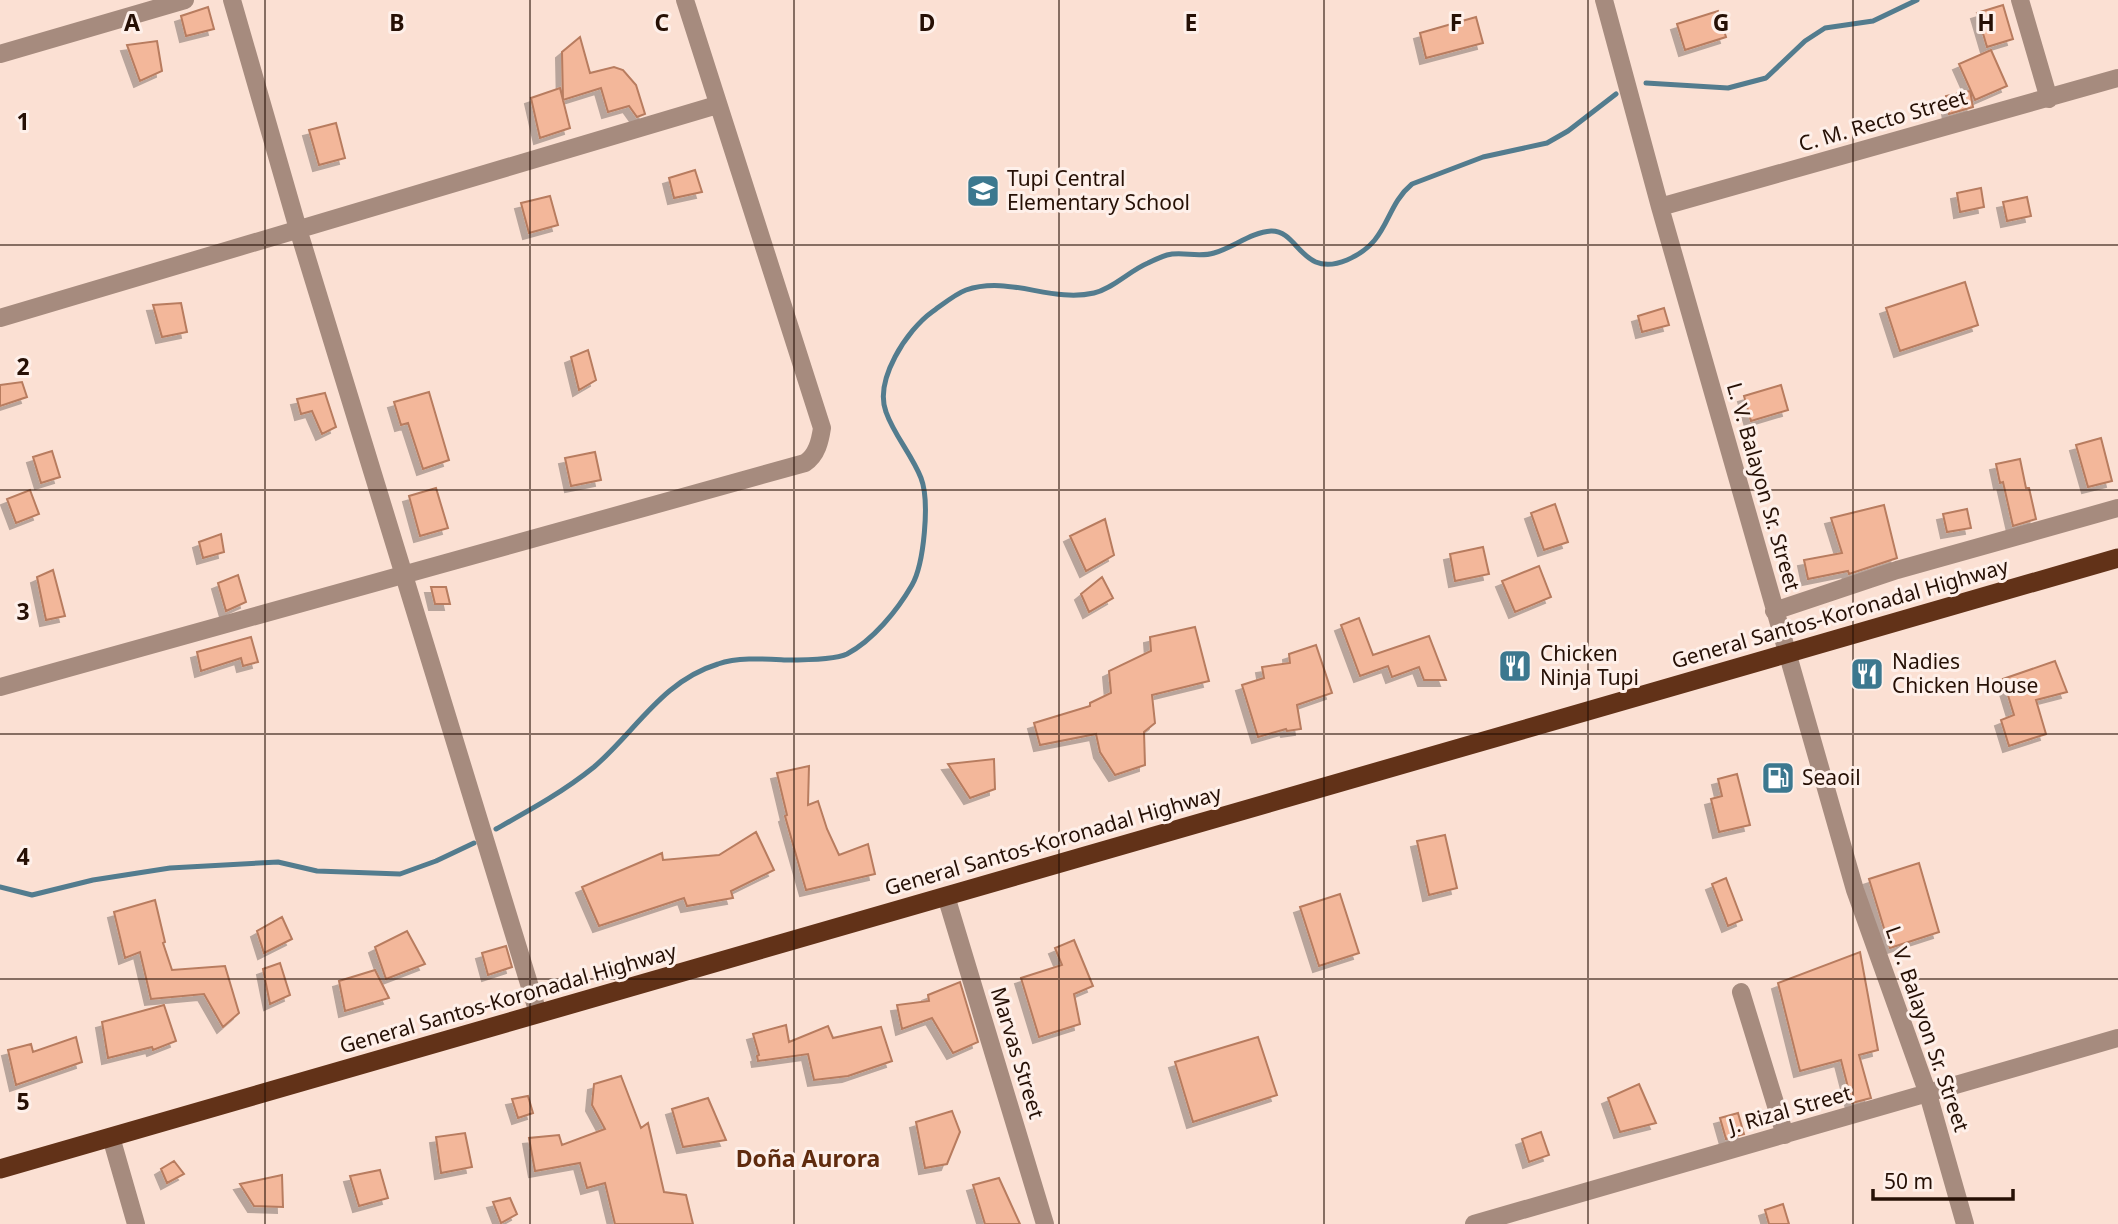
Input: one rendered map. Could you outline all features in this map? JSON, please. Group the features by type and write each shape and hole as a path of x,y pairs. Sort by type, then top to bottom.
{"highway":[{"name":"General Santos-Koronadal Highway","path":"0,1170 2118,558"}],"street":[{"path":"0,54 185,0"},
{"path":"233,0 298,229 538,1013"},
{"path":"0,687 805,463 811,459 820,439 821,428 684,0"},
{"name":"L. V. Balayon Sr. Street","path":"1604,0 1786,654 1855,890 1928,1094 1965,1224"},
{"path":"2020,0 2049,99"},
{"name":"C. M. Recto Street","path":"1660,207 2118,78"},
{"path":"0,318 716,105"},
{"path":"1774,611 1897,570 2118,508"},
{"name":"Marvas Street","path":"946,896 1045,1224"},
{"path":"1741,992 1785,1135"},
{"name":"J. Rizal Street","path":"1474,1224 2118,1038"},
{"path":"111,1137 136,1224"}],"building":[{"path":"2003,5 2013,39 1987,47 1977,13"},
{"path":"208,7 214,29 186,36 181,16"},
{"path":"1718,11 1726,37 1685,50 1677,24"},
{"path":"1476,17 1483,43 1426,58 1420,33"},
{"path":"580,37 590,73 614,67 623,70 636,85 645,114 637,117 629,106 608,112 601,88 563,100 562,52"},
{"path":"157,41 162,71 140,81 127,45"},
{"path":"1991,50 2007,86 1975,100 1959,64"},
{"path":"560,88 570,128 540,138 531,98"},
{"path":"1970,91 1973,107 1949,114 1946,96"},
{"path":"336,123 345,158 319,165 309,130"},
{"path":"695,170 702,192 674,198 669,178"},
{"path":"1981,188 1984,207 1960,212 1957,193"},
{"path":"550,196 558,225 529,233 521,203"},
{"path":"2027,197 2031,216 2007,221 2003,202"},
{"path":"1965,282 1978,325 1900,351 1886,308"},
{"path":"181,303 187,332 162,337 153,305"},
{"path":"1664,308 1669,325 1642,332 1638,316"},
{"path":"588,350 596,380 579,390 571,357"},
{"path":"22,382 27,397 0,406 0,385"},
{"path":"1781,385 1788,410 1751,421 1744,396"},
{"path":"429,392 449,460 423,469 408,423 401,425 394,402"},
{"path":"325,393 336,427 322,434 312,411 301,414 297,399"},
{"path":"2101,438 2112,481 2088,487 2076,445"},
{"path":"52,451 60,477 41,483 33,457"},
{"path":"595,452 601,480 571,486 565,458"},
{"path":"2020,459 2036,519 2013,526 1996,464"},
{"path":"436,488 448,528 420,536 409,496"},
{"path":"30,490 39,514 16,523 7,499"},
{"path":"1555,504 1568,542 1544,550 1531,513"},
{"path":"1884,505 1897,558 1849,574 1848,571 1808,579 1804,560 1842,553 1831,518"},
{"path":"1967,509 1971,528 1947,532 1943,514"},
{"path":"1105,519 1114,555 1086,571 1070,536"},
{"path":"221,534 224,552 203,558 199,542"},
{"path":"1483,547 1489,574 1455,581 1450,554"},
{"path":"1539,566 1551,597 1515,612 1502,581"},
{"path":"53,570 65,616 46,620 37,577"},
{"path":"238,575 246,602 226,611 218,583"},
{"path":"1102,577 1113,598 1089,612 1081,594"},
{"path":"431,587 446,587 450,604 435,604"},
{"path":"1359,618 1373,655 1429,636 1446,680 1424,680 1419,667 1392,677 1388,666 1360,676 1341,625"},
{"path":"1195,627 1209,681 1152,695 1155,723 1144,732 1145,765 1115,775 1100,752 1096,734 1040,745 1034,723 1090,706 1090,703 1111,693 1109,671 1151,651 1150,637"},
{"path":"251,637 258,662 243,666 241,658 201,671 197,652"},
{"path":"1316,645 1332,693 1297,705 1301,729 1286,729 1258,737 1242,685 1264,678 1262,667 1290,663 1289,654"},
{"path":"2055,661 2067,692 2036,700 2046,734 2009,746 2001,720 2014,715 2003,679"},
{"path":"994,759 995,789 970,798 948,764"},
{"path":"809,766 808,805 818,801 839,855 868,844 875,874 806,890 785,816 787,815 777,773"},
{"path":"1737,774 1750,825 1719,832 1711,799 1722,796 1718,779"},
{"path":"756,832 774,870 731,891 733,898 687,906 684,898 599,926 582,887 662,853 663,860 719,855"},
{"path":"1445,835 1457,888 1429,895 1417,841"},
{"path":"1919,863 1939,932 1890,948 1869,879"},
{"path":"1726,878 1742,920 1728,926 1712,884"},
{"path":"1340,894 1359,953 1319,966 1300,907"},
{"path":"155,900 165,942 163,943 172,970 225,966 239,1013 223,1027 204,994 151,999 140,952 125,958 114,912"},
{"path":"282,917 292,939 264,953 257,931"},
{"path":"407,931 425,964 386,979 375,947"},
{"path":"1074,940 1093,986 1074,994 1080,1024 1039,1037 1021,978 1062,965 1055,948"},
{"path":"506,946 512,967 488,975 482,953"},
{"path":"1860,952 1878,1050 1859,1055 1871,1098 1852,1103 1841,1060 1800,1071 1778,983"},
{"path":"280,963 290,995 270,1004 263,969"},
{"path":"375,970 389,998 345,1011 339,981"},
{"path":"960,982 978,1042 953,1053 932,1018 902,1029 897,1005 929,1001 928,995"},
{"path":"164,1005 176,1041 153,1050 152,1047 108,1058 102,1022"},
{"path":"786,1025 789,1042 828,1026 833,1038 881,1027 892,1061 848,1076 814,1080 808,1054 758,1061 753,1034"},
{"path":"76,1037 82,1062 16,1085 8,1050 31,1044 33,1052"},
{"path":"1258,1037 1277,1095 1193,1122 1175,1062"},
{"path":"621,1076 641,1128 648,1123 664,1192 686,1195 693,1224 615,1224 605,1183 587,1188 580,1163 535,1171 529,1138 559,1135 562,1145 605,1129 592,1105 594,1084"},
{"path":"1639,1084 1656,1123 1620,1132 1608,1098"},
{"path":"528,1096 533,1113 518,1118 512,1099"},
{"path":"708,1098 726,1140 683,1147 672,1109"},
{"path":"952,1111 960,1132 947,1164 925,1168 916,1122"},
{"path":"1738,1113 1744,1134 1726,1139 1720,1118"},
{"path":"1541,1132 1549,1155 1529,1162 1522,1139"},
{"path":"465,1133 472,1167 441,1173 436,1137"},
{"path":"174,1161 184,1174 167,1183 161,1169"},
{"path":"380,1170 388,1198 359,1206 350,1176"},
{"path":"282,1175 283,1207 254,1206 240,1184"},
{"path":"999,1178 1020,1224 985,1224 973,1185"},
{"path":"510,1198 517,1214 501,1223 493,1202"},
{"path":"1783,1204 1789,1224 1769,1224 1765,1210"}],"waterway":[{"path":"1646,83 1728,88 1766,78 1805,41 1825,28 1873,21 1917,0"},
{"path":"496,829 558,793 594,767 665,695 698,672 734,660 808,660 842,656 866,641 892,615 912,585 920,563 925,501 921,478 886,412 885,385 903,343 922,320 953,297 982,286 1014,287 1062,295 1094,293 1164,256 1214,253 1257,234 1271,231 1288,238 1310,259 1320,263 1332,264 1347,260 1372,243 1396,203 1412,184 1483,157 1547,143 1568,131 1616,94"},
{"path":"0,887 32,895 93,880 170,868 278,862 317,871 400,874 474,843"}],"place":[{"name":"Tupi Central Elementary School","path":"983,191"},
{"name":"Chicken Ninja Tupi","path":"1515,666"},
{"name":"Nadies Chicken House","path":"1867,674"},
{"name":"Seaoil","path":"1778,778"}],"district":[{"name":"Doña Aurora","path":"808,1159"}]}
